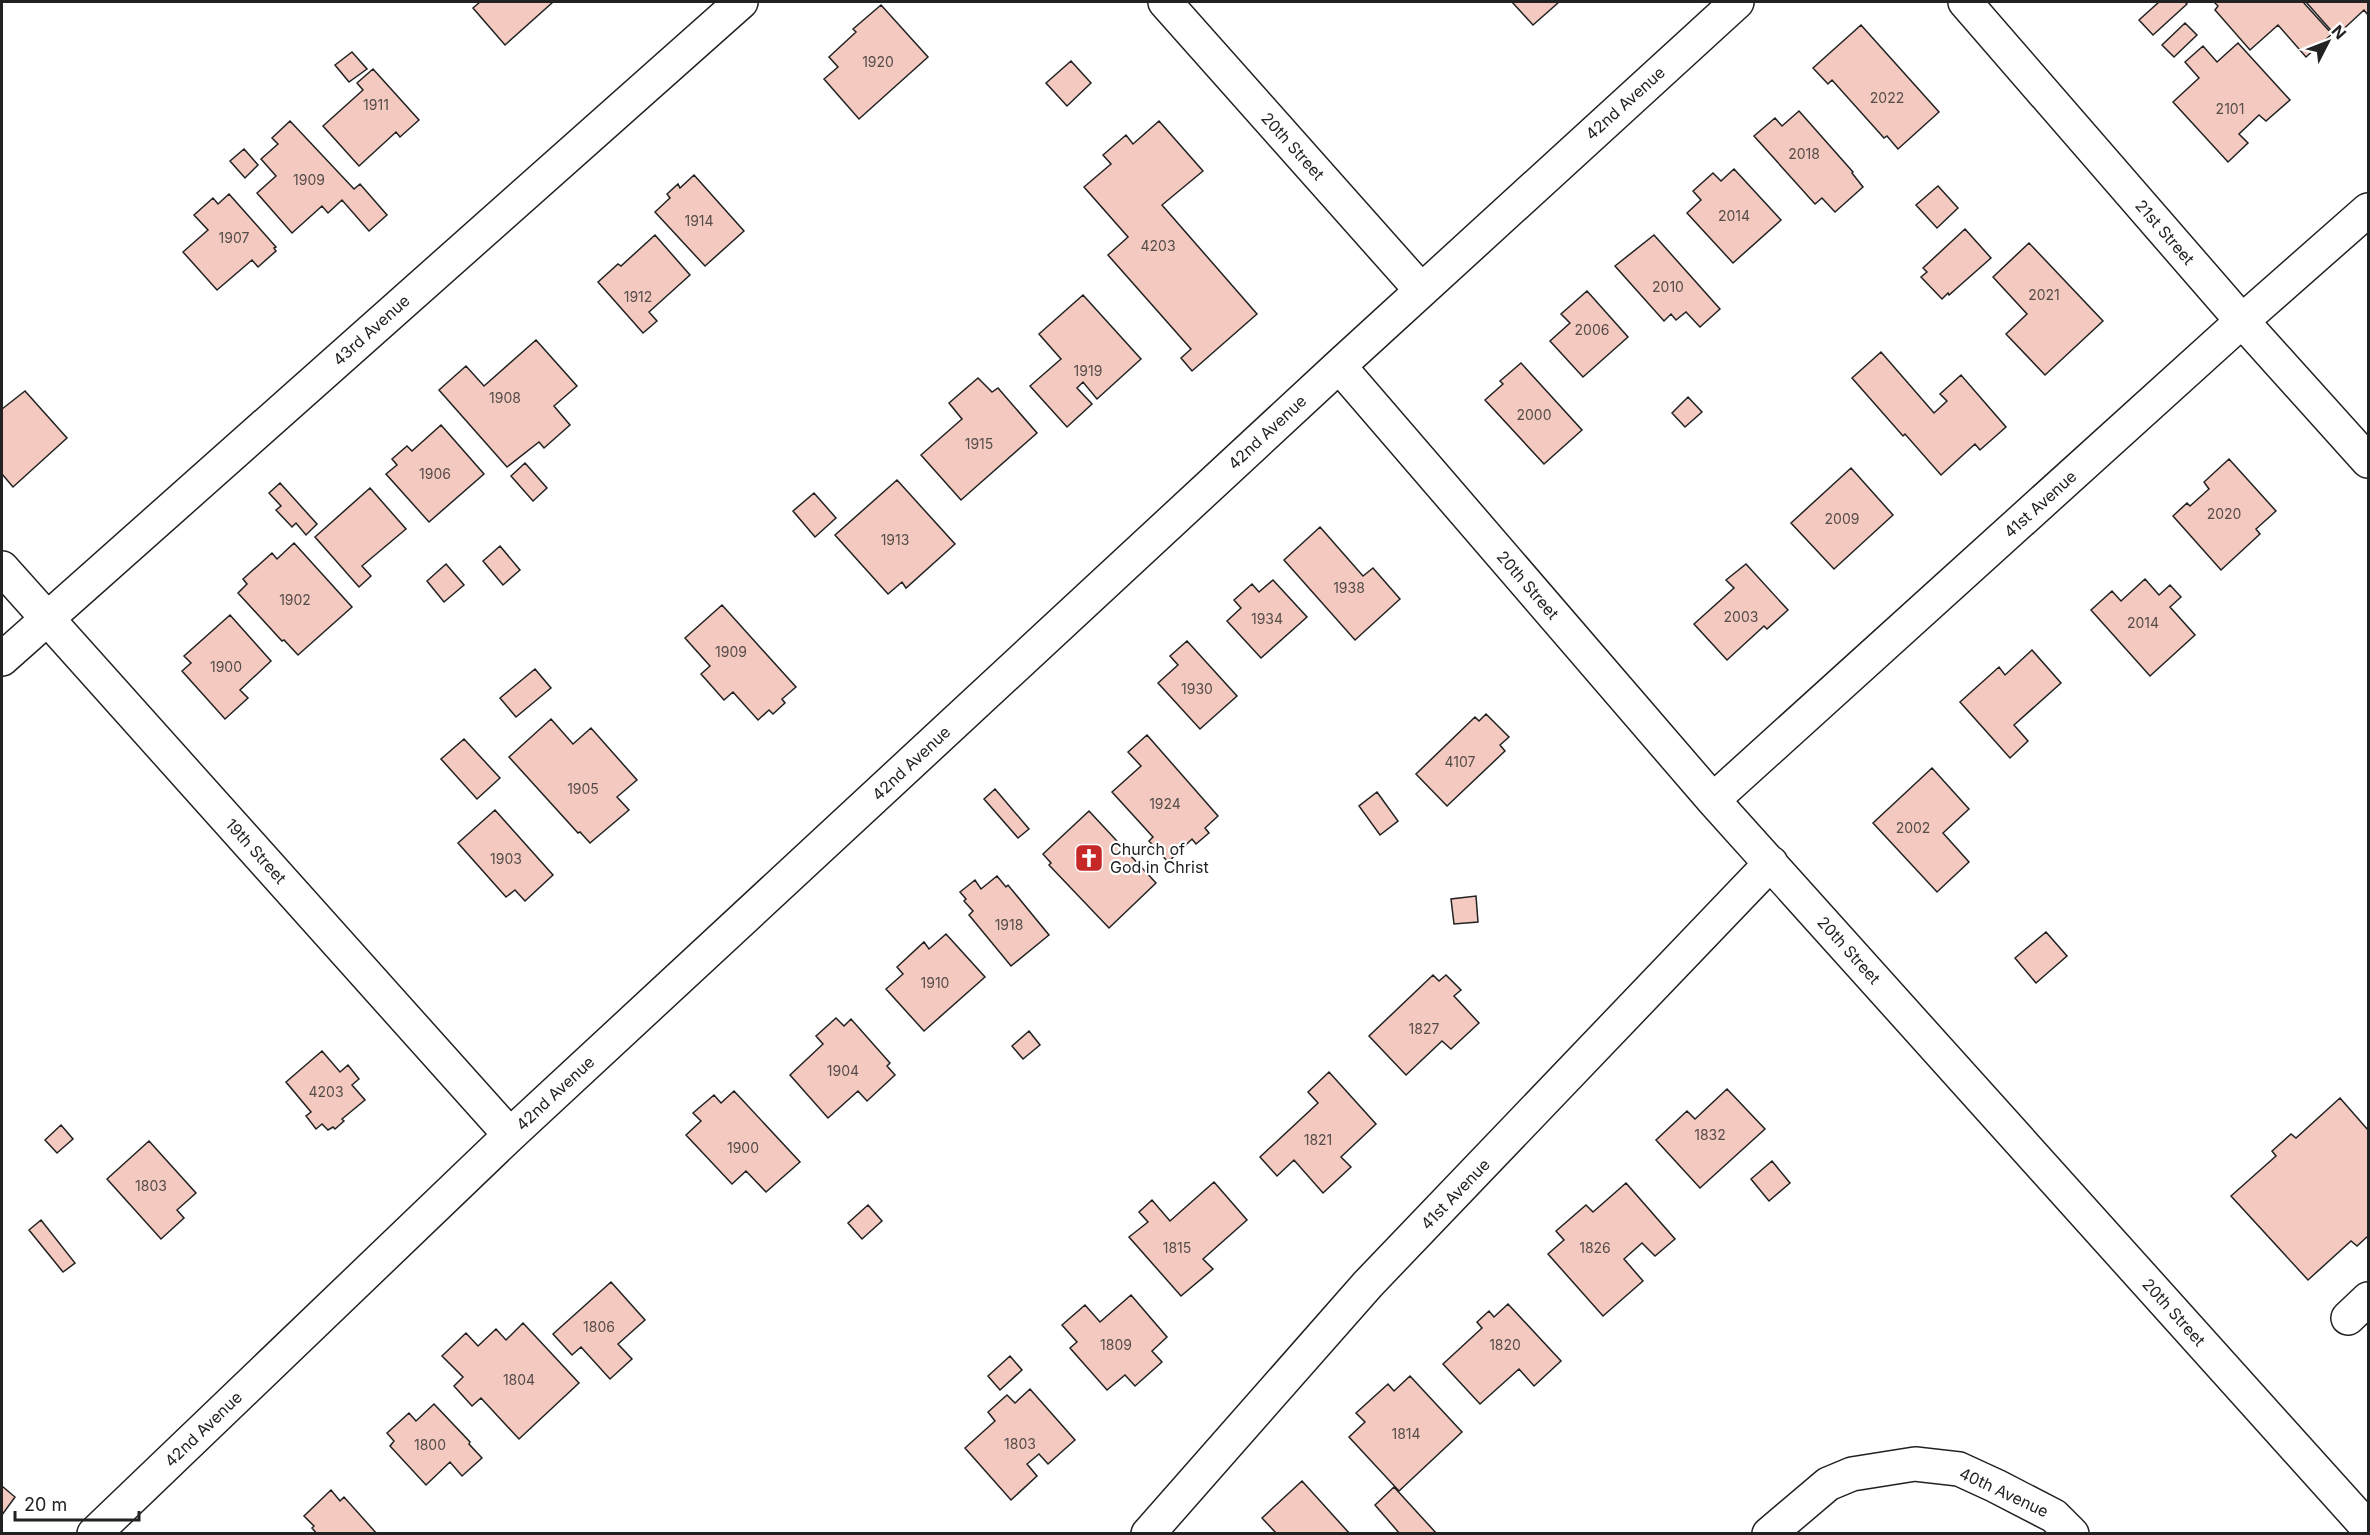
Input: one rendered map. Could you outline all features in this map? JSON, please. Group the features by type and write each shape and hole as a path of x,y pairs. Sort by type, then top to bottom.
{"street":[{"name":"43rd Avenue","path":"2,658 741,2"},
{"name":"20th Street","path":"1165,2 1421,290"},
{"name":"42nd Avenue","path":"94,1533 510,1135 1421,290 1737,2"},
{"name":"21st Street","path":"1965,2 2242,321 2368,461"},
{"name":"41st Avenue","path":"1713,800 2242,321 2368,210"},
{"name":"20th Street","path":"1339,366 1713,800 2368,1528"},
{"name":"19th Street","path":"2,568 510,1135"},
{"name":"41st Avenue","path":"1148,1533 1368,1284 1771,863"},
{"name":"40th Avenue","path":"1769,1533 1828,1484 1852,1474 1915,1464 1959,1469 2054,1516 2072,1533"}],"building":[{"path":"480,2 553,2 505,45 473,8"},
{"path":"1512,2 1559,2 1533,25"},
{"path":"2159,2 2185,2 2187,4 2153,35 2139,20"},
{"path":"2214,2 2303,2 2332,34 2306,57 2278,25 2250,50 2215,10 2218,6"},
{"path":"2306,2 2368,2 2368,15 2364,10 2336,36"},
{"path":"881,5 928,57 859,119 824,79 838,67 829,57 856,32 853,29"},
{"path":"2185,23 2197,35 2174,57 2162,45"},
{"path":"1861,25 1939,112 1898,149 1887,136 1884,138 1832,80 1828,84 1813,68"},
{"path":"2238,43 2290,100 2266,121 2259,115 2239,134 2248,143 2228,162 2173,102 2199,78 2185,62 2203,46 2217,62"},
{"path":"352,52 367,69 349,82 335,65"},
{"path":"1071,61 1091,83 1067,106 1046,83"},
{"path":"373,69 419,120 400,137 396,132 359,166 323,126 363,90 357,83"},
{"path":"1799,111 1853,172 1863,187 1835,212 1822,198 1815,204 1754,136 1775,118 1782,126"},
{"path":"290,121 354,189 360,184 387,215 369,231 342,200 328,213 322,206 292,233 257,193 276,176 261,159 278,144 272,138"},
{"path":"1159,121 1203,171 1162,205 1257,314 1192,371 1181,358 1191,349 1108,255 1128,237 1084,187 1111,164 1103,155 1126,135 1133,144"},
{"path":"244,149 258,165 245,178 230,161"},
{"path":"1734,169 1781,220 1733,263 1687,213 1701,200 1693,191 1713,173 1721,181"},
{"path":"694,175 744,231 705,266 655,212 670,198 667,194 678,184 680,188"},
{"path":"1938,186 1958,208 1937,228 1916,205"},
{"path":"229,194 276,247 274,248 276,251 258,267 252,260 217,290 183,252 208,230 194,215 213,198 218,204"},
{"path":"1965,229 1991,258 1942,299 1921,277 1927,272 1923,268"},
{"path":"655,235 690,275 649,312 657,321 643,333 598,282 618,264 621,266"},
{"path":"1654,235 1720,309 1700,327 1686,312 1676,320 1671,314 1664,321 1615,266"},
{"path":"2029,243 2103,321 2045,375 2006,334 2027,314 1993,277"},
{"path":"1587,291 1628,337 1583,377 1550,341 1570,323 1561,314"},
{"path":"1083,295 1141,359 1097,399 1083,382 1077,388 1092,404 1067,427 1030,386 1061,359 1039,334"},
{"path":"536,340 577,386 554,406 570,425 544,448 539,442 507,467 439,390 466,366 484,386"},
{"path":"1881,352 1934,413 1947,401 1940,394 1961,375 2006,427 1980,450 1975,444 1941,475 1852,378"},
{"path":"1521,363 1582,430 1544,464 1485,400 1503,384 1500,381"},
{"path":"978,378 992,392 998,388 1037,433 961,500 921,455 962,419 949,403"},
{"path":"25,391 67,438 13,487 2,474 2,409"},
{"path":"1688,397 1702,412 1685,427 1672,413"},
{"path":"441,425 484,474 429,522 386,474 397,465 392,459 407,446 412,451"},
{"path":"2229,459 2276,511 2256,529 2260,534 2221,570 2173,516 2187,503 2190,506 2209,489 2204,482"},
{"path":"525,463 547,488 533,501 511,476"},
{"path":"1851,468 1893,515 1834,569 1791,523"},
{"path":"897,480 955,544 906,588 902,582 888,594 835,535"},
{"path":"280,483 317,524 306,535 296,523 292,527 276,510 281,506 269,493"},
{"path":"370,488 406,529 362,566 371,576 359,587 315,537"},
{"path":"814,493 836,518 815,537 793,511"},
{"path":"1320,527 1363,576 1373,568 1400,599 1355,640 1284,560"},
{"path":"294,543 352,607 298,655 238,593 247,584 243,579 272,553 277,559"},
{"path":"500,546 520,570 503,585 483,561"},
{"path":"446,564 464,585 444,602 427,581"},
{"path":"1746,564 1788,610 1767,629 1764,626 1727,660 1694,624 1734,588 1726,580"},
{"path":"2145,579 2159,595 2170,585 2181,597 2170,607 2195,635 2150,676 2091,610 2112,591 2121,601"},
{"path":"1273,580 1307,617 1261,658 1227,621 1241,608 1234,600 1252,584 1259,592"},
{"path":"722,605 796,687 782,699 785,703 773,714 769,710 758,720 733,692 724,700 701,674 710,666 685,638"},
{"path":"230,615 271,661 240,690 248,698 225,719 182,671 191,663 184,656"},
{"path":"1187,641 1237,696 1200,729 1158,683 1178,665 1170,656"},
{"path":"2032,650 2061,683 2014,725 2028,741 2010,758 1960,702 1999,667 2005,675"},
{"path":"535,669 551,688 516,717 500,698"},
{"path":"1486,714 1509,737 1500,745 1505,751 1447,806 1416,774 1475,717 1479,721"},
{"path":"551,719 573,744 591,728 637,780 617,797 629,810 590,843 580,832 578,833 509,757"},
{"path":"1147,735 1218,816 1205,828 1209,833 1196,844 1192,839 1168,862 1149,841 1153,837 1112,792 1141,766 1128,752"},
{"path":"464,739 500,778 477,799 441,759"},
{"path":"1932,768 1969,809 1943,833 1969,862 1937,892 1873,823"},
{"path":"995,789 1029,829 1018,838 984,799"},
{"path":"1377,792 1398,821 1380,835 1359,806"},
{"path":"495,810 553,875 525,901 515,890 506,897 458,843"},
{"path":"1089,811 1156,883 1109,928 1049,865 1051,863 1043,854"},
{"path":"997,876 1006,887 1008,885 1049,935 1011,966 969,915 973,911 960,892 975,880 981,889"},
{"path":"1476,896 1478,922 1454,924 1451,899"},
{"path":"2046,932 2067,956 2036,983 2015,958"},
{"path":"946,934 985,977 924,1031 886,989 903,974 897,967 924,942 929,949"},
{"path":"1433,975 1439,981 1446,975 1461,990 1454,996 1479,1023 1451,1049 1442,1041 1406,1075 1369,1036"},
{"path":"836,1018 844,1026 851,1019 890,1063 887,1066 895,1075 867,1101 858,1091 828,1118 790,1075 823,1044 816,1036"},
{"path":"1029,1031 1040,1045 1023,1059 1012,1046"},
{"path":"322,1051 340,1072 348,1065 359,1079 352,1085 365,1100 342,1119 344,1121 335,1129 333,1127 328,1130 322,1124 316,1129 306,1116 311,1112 286,1082"},
{"path":"1329,1072 1376,1124 1341,1157 1351,1167 1323,1193 1294,1160 1277,1176 1260,1157 1318,1103 1308,1092"},
{"path":"1727,1089 1765,1129 1700,1188 1656,1140 1687,1111 1695,1119"},
{"path":"734,1091 800,1162 766,1192 746,1171 732,1184 686,1135 701,1121 693,1113 714,1095 721,1103"},
{"path":"2340,1098 2368,1130 2368,1236 2357,1246 2351,1241 2308,1280 2231,1196 2276,1156 2272,1151 2291,1134 2296,1138"},
{"path":"61,1125 73,1139 57,1153 45,1140"},
{"path":"149,1141 196,1193 177,1210 184,1218 161,1239 107,1179"},
{"path":"1772,1161 1790,1183 1769,1201 1751,1179"},
{"path":"1214,1182 1247,1220 1203,1259 1213,1269 1181,1296 1129,1237 1148,1222 1139,1212 1152,1200 1170,1221"},
{"path":"1626,1183 1675,1239 1655,1256 1642,1243 1624,1259 1643,1281 1603,1316 1548,1254 1564,1240 1556,1231 1586,1205 1593,1212"},
{"path":"868,1205 882,1221 862,1239 848,1223"},
{"path":"41,1220 75,1263 63,1272 29,1230"},
{"path":"611,1282 645,1320 618,1344 632,1359 610,1379 581,1347 572,1355 553,1334"},
{"path":"1131,1295 1167,1337 1152,1351 1162,1362 1135,1386 1125,1375 1107,1390 1070,1348 1077,1342 1062,1325 1085,1305 1100,1322"},
{"path":"1508,1304 1561,1361 1534,1386 1519,1369 1480,1404 1443,1364 1482,1328 1477,1322 1489,1311 1494,1317"},
{"path":"523,1323 579,1383 519,1439 481,1398 472,1406 454,1386 463,1377 442,1356 466,1333 478,1346 496,1329 506,1340"},
{"path":"1010,1356 1022,1370 1000,1390 988,1376"},
{"path":"1410,1376 1462,1432 1399,1491 1349,1437 1365,1422 1356,1413 1388,1384 1394,1391"},
{"path":"1030,1389 1075,1440 1048,1464 1039,1454 1027,1464 1037,1476 1011,1500 965,1448 995,1421 988,1412 1007,1395 1015,1403"},
{"path":"434,1404 482,1458 462,1476 450,1462 426,1485 390,1446 394,1441 387,1433 409,1413 416,1421"},
{"path":"1302,1481 1350,1534 1277,1534 1262,1518"},
{"path":"2,1486 15,1497 2,1515"},
{"path":"1394,1487 1437,1534 1400,1534 1375,1505"},
{"path":"331,1490 340,1501 344,1497 377,1534 317,1534 312,1528 314,1526 304,1516"}],"place":[{"name":"Church of God in Christ","path":"1089,858"}]}
